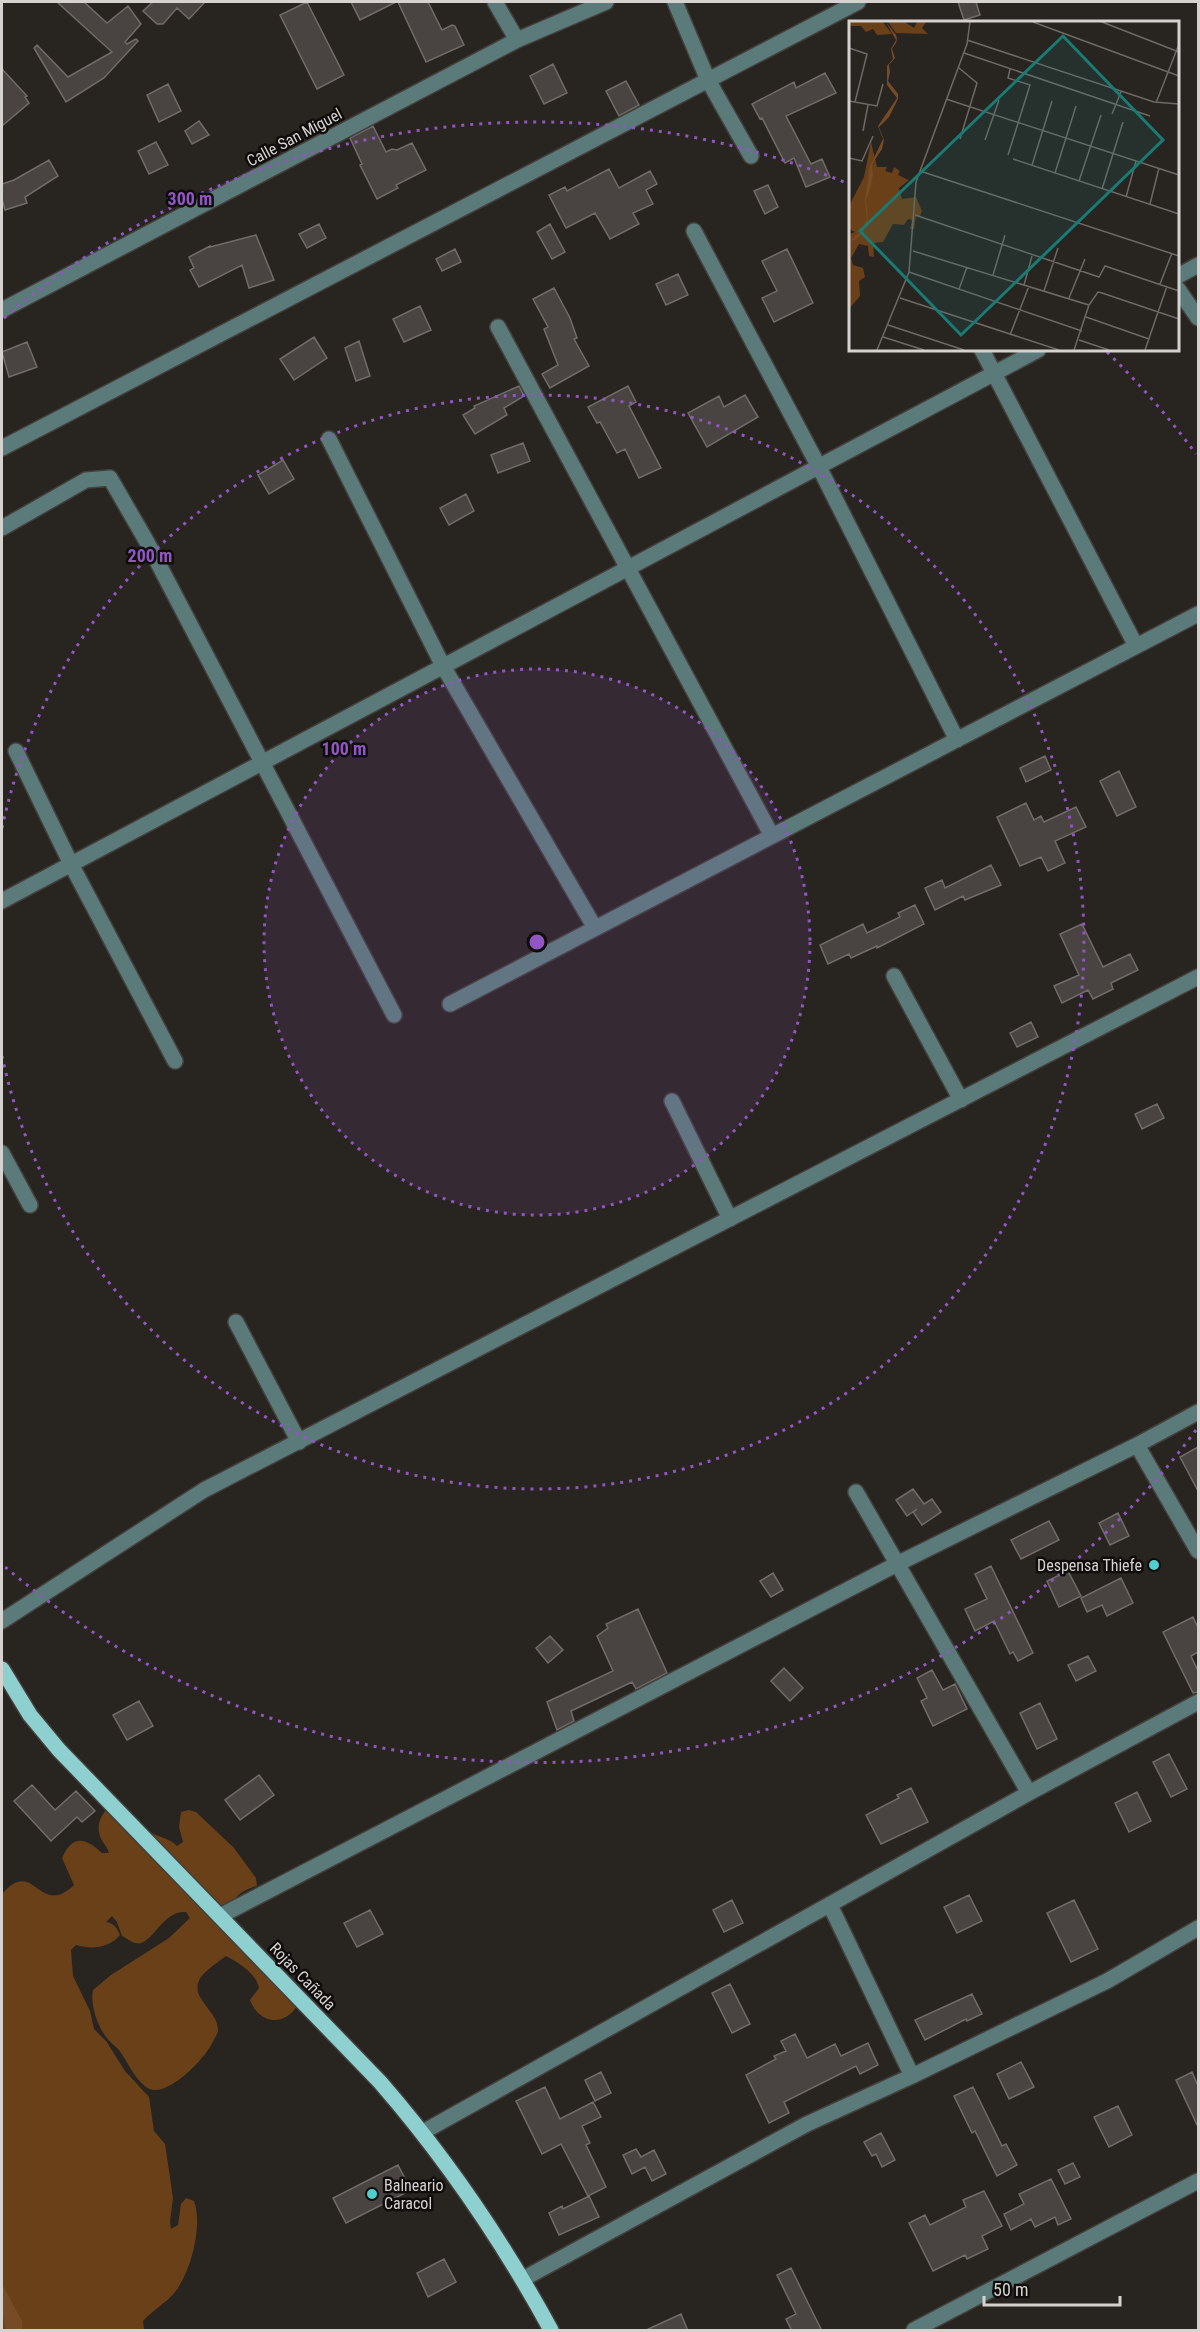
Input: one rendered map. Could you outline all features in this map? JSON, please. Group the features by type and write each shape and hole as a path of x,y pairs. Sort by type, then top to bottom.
{"main road":[{"name":"Rojas Cañada","path":"2,1669 30,1715 59,1750 380,2082 423,2132 523,2279 551,2331"}],"street":[{"path":"495,2 517,40"},
{"name":"Calle San Miguel","path":"2,310 517,40 606,2"},
{"path":"675,2 708,80 751,156"},
{"path":"2,448 858,2"},
{"path":"694,231 819,467 957,740"},
{"path":"1179,275 1198,265"},
{"path":"1179,290 1198,318"},
{"path":"498,327 772,836"},
{"path":"983,351 1136,646"},
{"path":"2,901 1036,351"},
{"path":"329,439 443,666 595,928"},
{"path":"2,528 86,480 110,478 147,542 394,1015"},
{"path":"450,1004 1198,614"},
{"path":"16,751 71,864 175,1061"},
{"path":"894,976 961,1100"},
{"path":"2,1621 204,1490 1198,977"},
{"path":"672,1101 730,1219"},
{"path":"2,1153 30,1205"},
{"path":"236,1322 299,1442"},
{"path":"220,1916 897,1564 1137,1445 1198,1412"},
{"path":"1137,1445 1198,1551"},
{"path":"856,1492 1029,1793"},
{"path":"423,2132 1029,1793 1198,1702"},
{"path":"830,1905 912,2076"},
{"path":"523,2279 807,2124 912,2076 1107,1981 1198,1928"},
{"path":"914,2331 1198,2181"}],"shaded area":[{"path":"115,1802 127,1810 147,1830 177,1846 183,1842 179,1827 181,1812 189,1810 196,1812 234,1848 256,1878 257,1886 244,1891 236,1898 232,1922 297,2006 292,2013 279,2020 265,2018 259,2014 250,2000 259,1988 257,1983 246,1969 226,1956 203,1974 198,1984 200,1998 217,2024 218,2031 210,2047 199,2062 181,2078 162,2089 154,2090 146,2087 138,2079 119,2050 103,2032 93,2008 93,1990 111,1975 169,1938 190,1918 186,1912 177,1913 163,1922 147,1940 135,1943 122,1936 112,1916 106,1922 118,1930 120,1935 116,1939 100,1947 76,1945 71,1950 73,1976 90,2011 94,2029 106,2041 125,2071 149,2097 154,2131 165,2144 173,2198 171,2229 178,2225 181,2204 186,2198 194,2201 197,2223 194,2248 181,2283 171,2296 143,2321 144,2330 2,2330 2,1894 13,1884 22,1881 52,1895 62,1894 74,1885 62,1858 70,1845 80,1841 90,1844 102,1853 109,1853 100,1836 99,1826 104,1813"},
{"path":"2,2284 22,2321 22,2330 6,2330 2,2312"}],"building":[{"path":"57,2 84,2 107,23 128,6 141,24 125,42 127,44 136,39 138,41 104,78 66,102 34,48 37,45 68,77 112,52"},
{"path":"153,2 205,2 189,19 177,8 163,24 157,24 143,11"},
{"path":"307,2 344,75 317,89 280,15"},
{"path":"351,2 396,2 360,20"},
{"path":"398,2 428,2 442,30 452,25 455,26 464,45 426,62"},
{"path":"958,2 976,2 980,15 964,20"},
{"path":"553,64 567,93 544,104 530,76"},
{"path":"2,69 27,96 25,97 29,103 2,126"},
{"path":"825,73 836,93 786,116 811,164 822,159 830,177 806,187 794,158 785,163 762,118 760,119 752,104 794,82 796,88"},
{"path":"626,81 639,105 619,116 606,91"},
{"path":"168,84 181,111 159,122 147,95"},
{"path":"199,121 209,135 192,144 185,131"},
{"path":"373,126 386,152 412,143 426,170 396,185 398,188 377,199 350,138"},
{"path":"156,142 168,165 149,174 138,151"},
{"path":"49,160 58,176 25,197 27,203 5,210 2,184 14,180"},
{"path":"609,169 619,188 650,171 657,184 646,190 653,204 633,213 639,224 610,239 595,213 566,228 549,195 565,187 567,191"},
{"path":"768,185 778,207 765,214 754,191"},
{"path":"319,224 326,238 307,248 299,234"},
{"path":"550,224 565,252 552,259 537,232"},
{"path":"256,235 274,280 249,288 242,265 199,287 190,270 194,268 189,257 210,246"},
{"path":"455,249 461,262 442,271 436,259"},
{"path":"787,249 813,303 774,322 762,298 777,291 762,261"},
{"path":"678,274 688,295 666,305 656,284"},
{"path":"554,288 570,318 577,338 574,339 589,366 550,388 542,374 558,365 544,329 548,327 533,299"},
{"path":"420,306 431,330 404,342 393,319"},
{"path":"314,337 327,358 294,380 280,359"},
{"path":"359,341 370,376 356,381 345,348"},
{"path":"27,342 37,367 9,377 2,352"},
{"path":"519,386 524,396 504,408 507,415 475,434 463,415 475,408 474,406"},
{"path":"628,386 636,402 629,406 661,468 639,478 625,449 617,453 600,422 597,423 588,407"},
{"path":"745,395 758,417 707,447 688,413 719,396 724,407"},
{"path":"523,443 530,461 498,473 491,455"},
{"path":"283,460 294,479 269,494 258,475"},
{"path":"466,494 474,511 449,525 440,508"},
{"path":"1045,756 1051,770 1026,782 1020,768"},
{"path":"1119,771 1136,807 1117,816 1100,781"},
{"path":"1026,803 1034,820 1041,816 1044,822 1076,807 1086,827 1055,841 1065,863 1048,871 1041,857 1020,866 997,817"},
{"path":"991,865 1001,885 965,900 963,896 935,910 925,888 942,880 945,888"},
{"path":"915,905 924,924 877,948 877,946 851,958 849,954 828,964 820,945 863,924 867,933 900,917 898,913"},
{"path":"1082,924 1103,967 1130,954 1138,970 1111,983 1113,989 1093,999 1088,990 1062,1003 1054,986 1079,975 1060,934"},
{"path":"1031,1022 1038,1037 1017,1047 1010,1033"},
{"path":"1157,1104 1164,1118 1142,1129 1135,1114"},
{"path":"1198,1447 1198,1491 1180,1457"},
{"path":"913,1489 924,1504 932,1499 941,1512 922,1525 913,1512 917,1509 907,1516 896,1500"},
{"path":"1118,1513 1129,1536 1110,1545 1099,1523"},
{"path":"1049,1521 1059,1540 1021,1559 1011,1540"},
{"path":"991,1566 1033,1653 1018,1661 1013,1652 1010,1654 994,1621 975,1631 965,1609 987,1599 975,1574"},
{"path":"1068,1571 1081,1596 1059,1607 1047,1581"},
{"path":"773,1573 783,1590 771,1597 760,1581"},
{"path":"1121,1578 1133,1603 1107,1616 1102,1605 1087,1612 1081,1598"},
{"path":"638,1609 667,1673 636,1689 632,1682 571,1711 574,1721 557,1730 547,1702 613,1671 597,1636 608,1628 606,1624"},
{"path":"1193,1617 1198,1628 1198,1652 1191,1656 1198,1671 1198,1692 1193,1693 1163,1632"},
{"path":"550,1636 563,1650 548,1663 536,1648"},
{"path":"1088,1656 1096,1671 1076,1681 1068,1665"},
{"path":"784,1668 803,1688 790,1701 771,1681"},
{"path":"932,1670 943,1690 955,1684 967,1709 933,1726 921,1701 927,1698 917,1678"},
{"path":"139,1701 153,1726 127,1740 113,1715"},
{"path":"1040,1703 1057,1739 1037,1749 1020,1713"},
{"path":"1169,1754 1187,1789 1171,1797 1153,1762"},
{"path":"259,1775 274,1795 240,1820 225,1800"},
{"path":"32,1785 55,1810 76,1791 95,1811 82,1822 77,1817 51,1841 14,1801"},
{"path":"911,1788 928,1822 881,1844 866,1815 899,1798 897,1795"},
{"path":"1137,1792 1151,1821 1129,1832 1115,1803"},
{"path":"969,1895 982,1921 957,1933 944,1907"},
{"path":"732,1900 743,1923 724,1932 713,1910"},
{"path":"1074,1900 1098,1949 1071,1962 1047,1913"},
{"path":"370,1910 383,1934 357,1947 344,1923"},
{"path":"730,1984 750,2024 732,2033 712,1993"},
{"path":"972,1994 982,2014 967,2021 966,2019 925,2040 915,2020"},
{"path":"795,2034 807,2058 835,2044 841,2056 868,2043 878,2065 860,2074 856,2066 784,2102 789,2113 769,2123 746,2075 776,2059 774,2056 786,2051 781,2041"},
{"path":"1021,2062 1034,2087 1009,2099 997,2074"},
{"path":"601,2072 611,2093 595,2101 585,2080"},
{"path":"1192,2072 1198,2086 1198,2127 1176,2080"},
{"path":"545,2087 560,2119 593,2102 601,2117 582,2126 590,2143 586,2145 606,2187 588,2196 561,2144 542,2154 516,2101"},
{"path":"973,2087 1002,2146 1006,2144 1017,2165 997,2176 975,2131 972,2133 954,2096"},
{"path":"1118,2106 1132,2135 1109,2147 1094,2117"},
{"path":"881,2133 895,2160 882,2167 876,2154 872,2156 864,2142"},
{"path":"636,2149 641,2157 654,2150 666,2174 652,2181 645,2167 632,2174 623,2155"},
{"path":"1073,2163 1080,2177 1065,2184 1058,2170"},
{"name":"Balneario Caracol","path":"398,2165 411,2190 346,2223 333,2198"},
{"path":"1051,2179 1071,2219 1058,2225 1055,2217 1035,2227 1031,2219 1011,2230 1004,2214 1024,2204 1019,2194"},
{"path":"984,2191 1002,2226 982,2236 988,2249 967,2259 965,2255 933,2271 909,2223 925,2215 930,2225 966,2207 963,2200"},
{"path":"589,2196 599,2217 559,2235 549,2213"},
{"path":"444,2259 456,2282 428,2297 417,2273"},
{"path":"791,2268 822,2331 792,2331 786,2319 796,2314 777,2275"},
{"path":"681,2314 688,2331 644,2331"}],"place":[{"name":"Despensa Thiefe","path":"1154,1565"},
{"name":"Balneario Caracol","path":"372,2194"}]}
